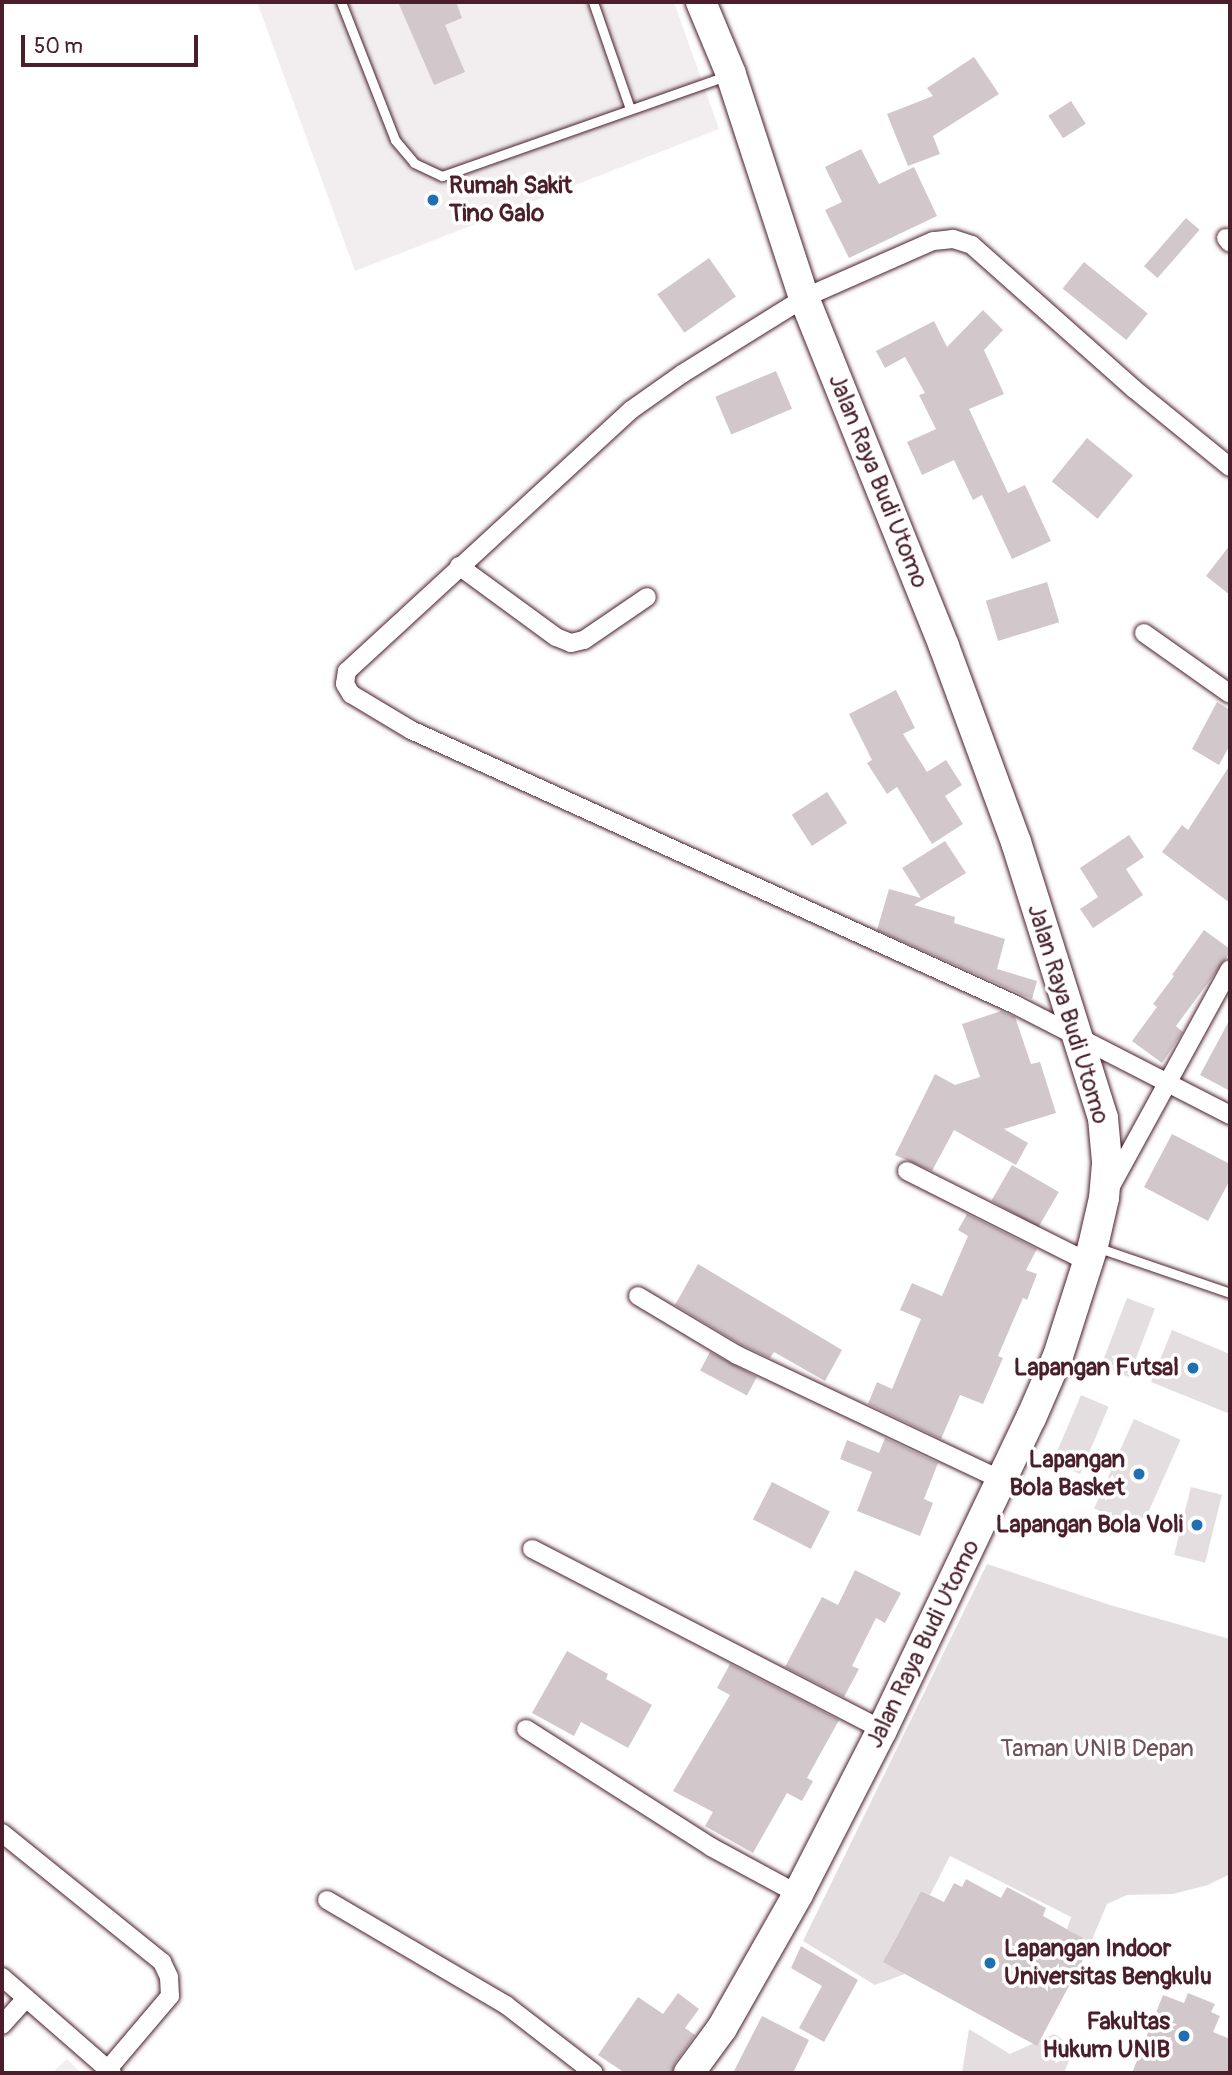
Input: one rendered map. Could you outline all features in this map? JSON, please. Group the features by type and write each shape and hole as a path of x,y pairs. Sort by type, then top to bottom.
{"highway":[{"name":"Jalan Raya Budi Utomo","path":"689,2073 722,2028 798,1894 882,1730 1058,1356 1090,1254 1104,1198 1107,1162 1103,1118 1075,1037 1016,842 964,698 804,298 730,74 701,2"}],"street":[{"path":"1230,467 1134,389 972,245 953,239 933,241 804,298 682,374 631,410 347,671 345,684 351,694 411,730 1016,1005 1230,1115"},
{"path":"459,566 556,637 571,643 584,640 647,597"},
{"path":"1144,633 1230,694"},
{"path":"1104,1198 1230,970"},
{"path":"907,1171 1090,1254"},
{"path":"638,1296 737,1355 1001,1480"},
{"path":"532,1549 882,1730"},
{"path":"526,1729 710,1847 798,1894"},
{"path":"2,1833 162,1962 169,1978 170,1996 110,2071 2,1977"},
{"path":"327,1900 506,2006 594,2073"},
{"path":"2,2025 26,1998"}],"lane":[{"path":"341,2 396,140 414,163 424,170 442,176 730,74"},
{"path":"593,2 630,109"},
{"path":"1090,1254 1230,1293"}],"shaded area":[{"name":"Rumah Sakit Tino Galo","path":"257,2 674,2 719,129 355,271"},
{"path":"67,2059 81,2073 52,2073"}],"green space":[{"path":"1127,1298 1155,1309 1129,1377 1101,1366"},
{"name":"Lapangan Futsal","path":"1172,1330 1230,1354 1230,1414 1151,1382"},
{"path":"1081,1395 1109,1407 1080,1474 1052,1462"},
{"name":"Lapangan Bola Basket","path":"1134,1419 1181,1440 1141,1529 1094,1509"},
{"name":"Lapangan Bola Voli","path":"1191,1487 1222,1495 1205,1563 1174,1555"},
{"name":"Taman UNIB Depan","path":"987,1564 1110,1605 1230,1639 1230,1874 1208,1885 1173,1894 1127,1895 1107,1904 1086,1954 1077,1949 1082,1938 1067,1929 1071,1917 950,1856 930,1895 921,1891 886,1956 905,1974 875,1985 803,1941"},
{"path":"969,2029 1010,2054 1054,2034 1066,2043 1069,2061 1064,2073 962,2073"}],"building":[{"path":"398,2 456,2 462,18 445,25 465,72 434,85"},
{"path":"974,57 999,94 933,136 940,154 908,166 887,114 933,96 927,88"},
{"path":"1071,101 1086,124 1063,138 1048,116"},
{"path":"861,149 879,184 914,167 937,216 849,258 825,210 842,202 825,167"},
{"path":"1186,218 1200,230 1158,278 1144,266"},
{"path":"709,258 736,297 684,333 657,294"},
{"path":"1084,262 1148,314 1126,340 1063,288"},
{"path":"983,310 1003,330 984,350 1004,394 969,409 1008,493 1025,485 1051,541 1012,559 982,495 973,500 954,460 922,475 907,442 936,429 919,395 925,393 905,357 885,368 876,351 934,321 947,347"},
{"path":"776,371 792,409 731,435 715,397"},
{"path":"1087,438 1133,475 1098,519 1052,482"},
{"path":"1230,545 1230,595 1206,576"},
{"path":"1047,582 1059,622 998,641 986,601"},
{"path":"896,690 915,728 903,734 927,772 946,760 962,785 945,796 963,824 932,844 897,787 887,794 867,763 872,760 849,714"},
{"path":"1217,702 1230,710 1230,745 1219,765 1192,749"},
{"path":"1230,765 1230,903 1162,852 1182,825 1188,830"},
{"path":"827,792 847,823 812,846 792,815"},
{"path":"1129,835 1144,857 1126,869 1143,895 1093,928 1080,909 1098,897 1080,868"},
{"path":"945,841 966,873 914,905 955,917 954,923 1005,939 997,969 1037,981 1032,999 877,930 889,889 921,898 902,868"},
{"path":"1204,930 1230,949 1230,953 1176,1026 1183,1032 1162,1063 1132,1041 1157,1007 1153,1004"},
{"path":"1001,1011 1015,1017 1031,1064 1040,1062 1056,1113 1004,1129 1028,1143 1016,1165 954,1130 932,1171 895,1155 935,1074 955,1085 980,1077 962,1024"},
{"path":"1230,1019 1230,1091 1200,1075"},
{"path":"1172,1134 1230,1164 1230,1180 1208,1221 1144,1187"},
{"path":"1012,1165 1059,1192 1038,1228 992,1201"},
{"path":"967,1214 1037,1249 1026,1270 1037,1274 1027,1300 1023,1298 998,1356 1003,1358 983,1404 960,1395 941,1439 868,1404 877,1382 892,1389 921,1319 900,1310 912,1283 942,1296 968,1236 958,1230"},
{"path":"698,1264 842,1350 825,1381 774,1352 770,1358 742,1345 675,1305"},
{"path":"710,1352 757,1377 747,1395 700,1371"},
{"path":"885,1438 938,1463 924,1499 933,1503 920,1536 857,1511 872,1472 840,1459 847,1440 879,1453"},
{"path":"772,1482 830,1512 811,1549 753,1519"},
{"path":"855,1570 901,1593 885,1623 876,1618 852,1666 859,1669 844,1697 785,1667 822,1597 838,1605"},
{"path":"567,1651 608,1674 606,1679 652,1705 628,1748 581,1722 574,1736 532,1713"},
{"path":"730,1664 839,1720 807,1778 813,1781 802,1801 787,1793 753,1853 705,1826 713,1812 673,1791 730,1695 717,1688"},
{"name":"Lapangan Indoor Universitas Bengkulu","path":"966,1879 1001,1898 1007,1887 1046,1908 1043,1916 1083,1938 1077,1949 1086,1954 1037,2046 883,1962 921,1891 944,1902 954,1883 962,1887"},
{"path":"801,1946 858,1980 824,2042 799,2028 822,1986 791,1968"},
{"path":"678,1993 699,2009 685,2028 695,2035 675,2063 672,2073 625,2073 598,2055 638,1997 663,2014"},
{"name":"Fakultas Hukum UNIB","path":"1188,1993 1215,2004 1211,2012 1220,2016 1213,2032 1230,2039 1230,2073 1132,2073 1163,1995 1184,2003"},
{"path":"762,2016 809,2040 793,2073 733,2073"}],"place":[{"name":"Rumah Sakit Tino Galo","path":"433,200"},
{"name":"Lapangan Futsal","path":"1193,1368"},
{"name":"Lapangan Bola Basket","path":"1139,1474"},
{"name":"Lapangan Bola Voli","path":"1197,1525"},
{"name":"Lapangan Indoor Universitas Bengkulu","path":"990,1963"},
{"name":"Fakultas Hukum UNIB","path":"1184,2036"}]}
